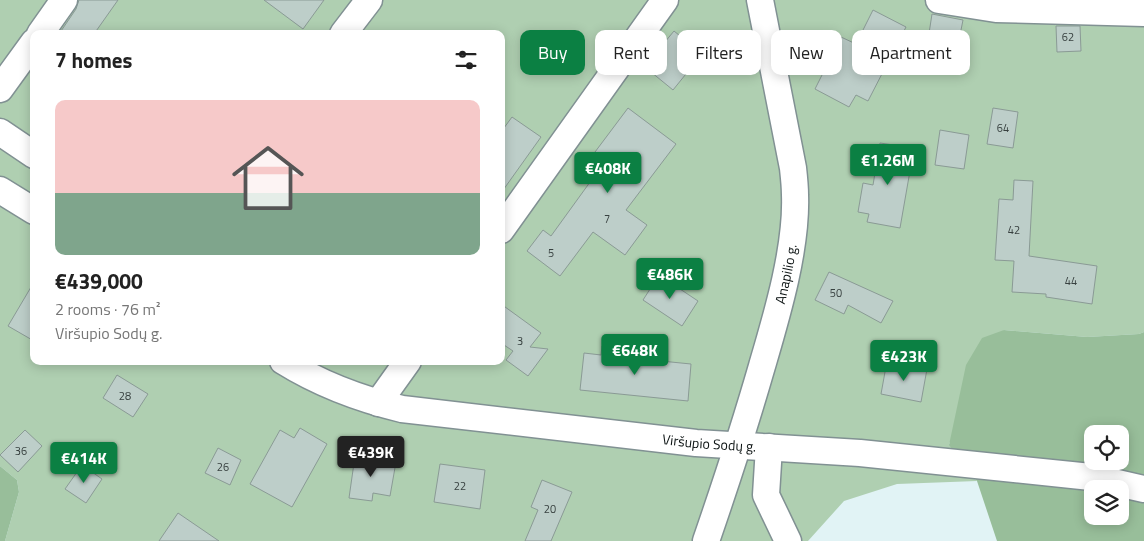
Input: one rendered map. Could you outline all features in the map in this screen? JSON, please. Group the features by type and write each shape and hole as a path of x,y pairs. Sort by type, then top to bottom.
{"street":[{"path":"43,30 64,0"},
{"path":"346,30 369,0"},
{"path":"505,224 665,0"},
{"name":"Anapilio g.","path":"706,541 739,446 769,343 791,247 796,196 793,168 760,0"},
{"path":"939,0 996,9 1144,13"},
{"path":"0,90 30,48"},
{"path":"0,132 30,152"},
{"path":"0,190 30,208"},
{"name":"Viršupio Sodų g.","path":"290,365 334,388 402,409 696,443 860,453 1091,477 1144,489"},
{"path":"378,403 405,365"},
{"path":"769,448 766,495 788,541"}],"green space":[{"path":"0,0 1144,0 1144,332 1139,334 1087,337 1004,330 949,444 977,481 897,484 844,501 808,541 5,541 19,492 17,480 0,466"},
{"path":"1004,330 1087,337 1139,334 1144,332 1144,541 997,541 977,481 949,445 966,365 982,338"},
{"path":"0,466 17,480 19,492 5,541 0,541"}],"building":[{"path":"79,0 118,0 97,30 62,30 76,9"},
{"path":"264,0 324,0 303,29"},
{"path":"873,10 906,27 904,30 863,30"},
{"path":"932,14 963,20 961,30 930,30"},
{"path":"1056,26 1080,26 1081,51 1057,52"},
{"path":"674,31 677,33 677,75 685,75 673,90 655,75 667,75 667,39"},
{"path":"842,37 852,42 852,75 881,75 868,101 856,95 849,107 815,89 822,75 842,75"},
{"path":"628,108 676,144 626,210 647,225 625,255 593,232 560,276 527,251 543,230 551,236 606,160 595,152"},
{"path":"993,108 1018,112 1013,148 987,144"},
{"path":"512,117 541,137 505,187 505,127"},
{"path":"940,130 969,135 964,169 935,165"},
{"path":"880,143 914,148 900,228 867,222 869,214 858,212 863,183 873,185"},
{"path":"1014,180 1033,181 1029,256 1097,266 1092,304 1046,297 1046,294 1012,292 1014,261 995,260 999,199 1013,200"},
{"path":"829,272 893,301 881,323 848,305 844,314 815,300"},
{"path":"659,275 698,301 682,326 643,300"},
{"path":"30,289 30,339 8,326"},
{"path":"505,307 541,333 530,347 548,349 528,376 506,360 513,351 505,346"},
{"path":"602,346 623,348 621,357 691,364 688,401 580,390 584,353 601,355"},
{"path":"887,361 927,369 921,402 881,394"},
{"path":"117,375 148,394 133,417 103,398"},
{"path":"300,428 327,444 292,507 250,484 280,430 294,438"},
{"path":"25,430 42,446 18,472 0,455"},
{"path":"218,448 241,460 230,485 205,473"},
{"path":"355,456 396,462 390,496 373,493 372,501 349,498"},
{"path":"440,464 485,470 480,509 434,502"},
{"path":"82,465 102,479 86,503 65,489"},
{"path":"542,480 572,492 551,541 525,541 538,510 531,507"},
{"path":"178,513 219,541 159,541"}]}
